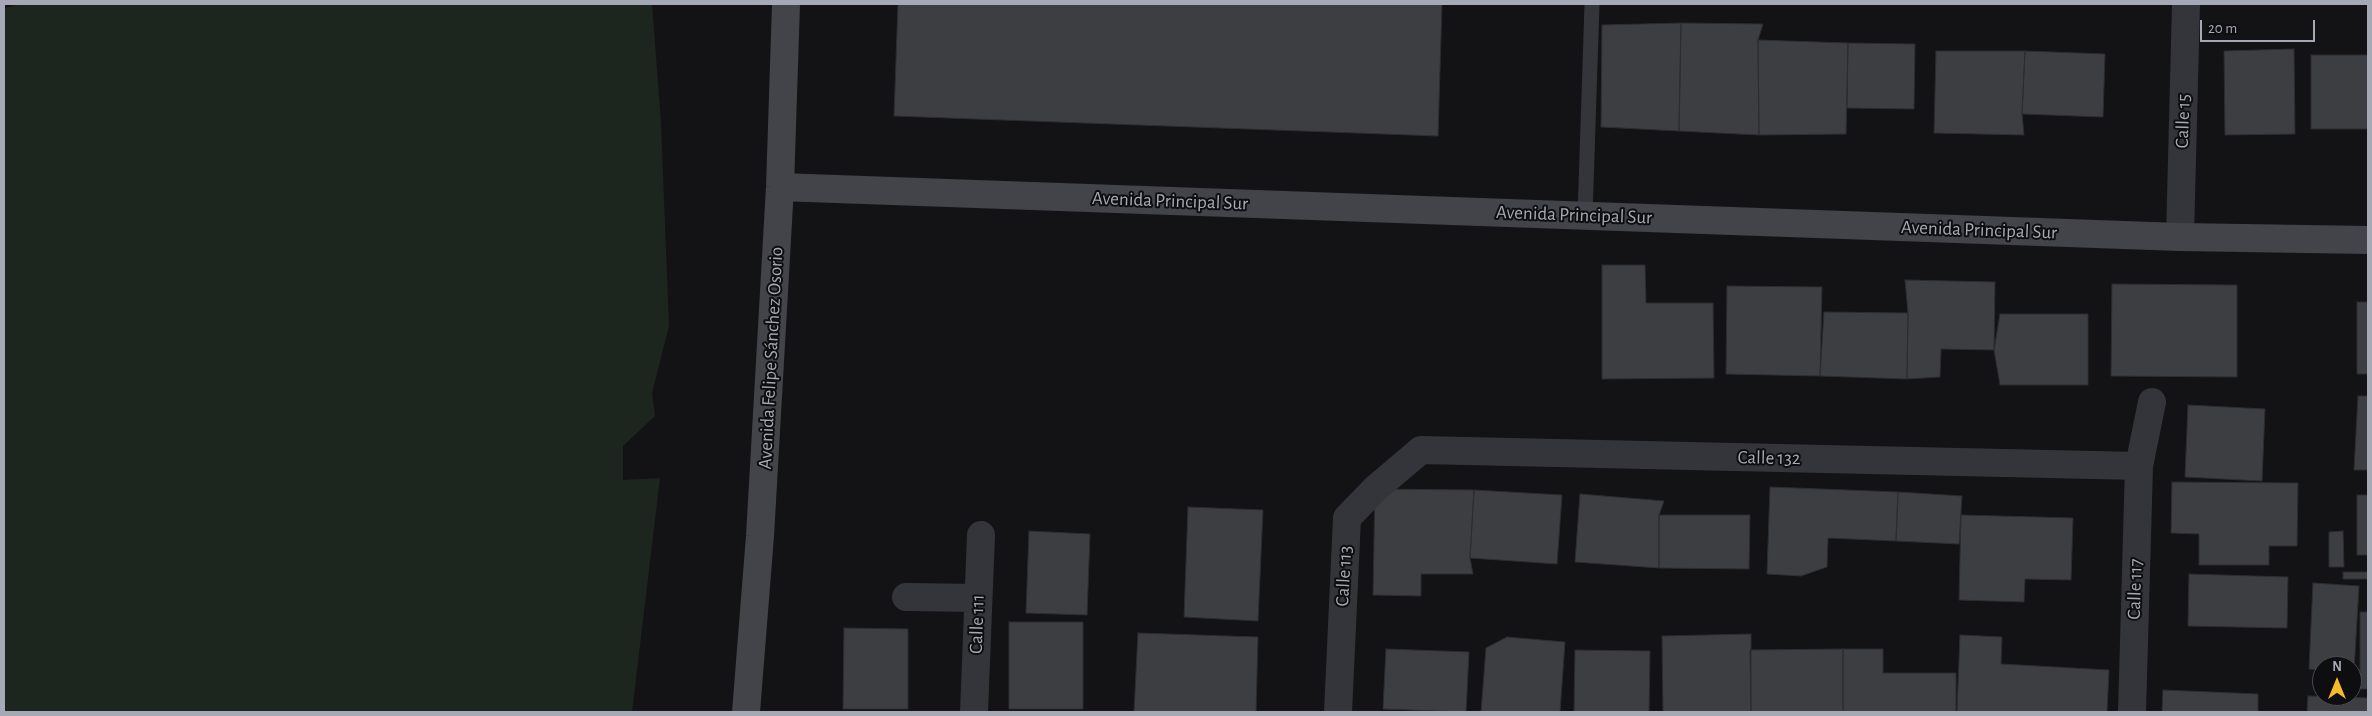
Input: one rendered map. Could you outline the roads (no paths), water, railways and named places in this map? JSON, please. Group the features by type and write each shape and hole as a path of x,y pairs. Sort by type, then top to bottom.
{"street":[{"name":"Avenida Felipe Sánchez Osorio","path":"746,712 760,536 780,187 786,4"},
{"name":"Calle 15","path":"2180,237 2186,4"},
{"name":"Avenida Principal Sur","path":"780,187 2180,237 2368,240"},
{"name":"Calle 117","path":"2132,712 2138,466 2152,402"},
{"name":"Calle 132","path":"1404,465 1421,450 2138,466"},
{"name":"Calle 113","path":"1338,712 1347,518 1375,489 1404,465"},
{"name":"Calle 111","path":"974,712 982,535"},
{"path":"906,596 978,598"}],"lane":[{"path":"1585,216 1592,4"}]}
